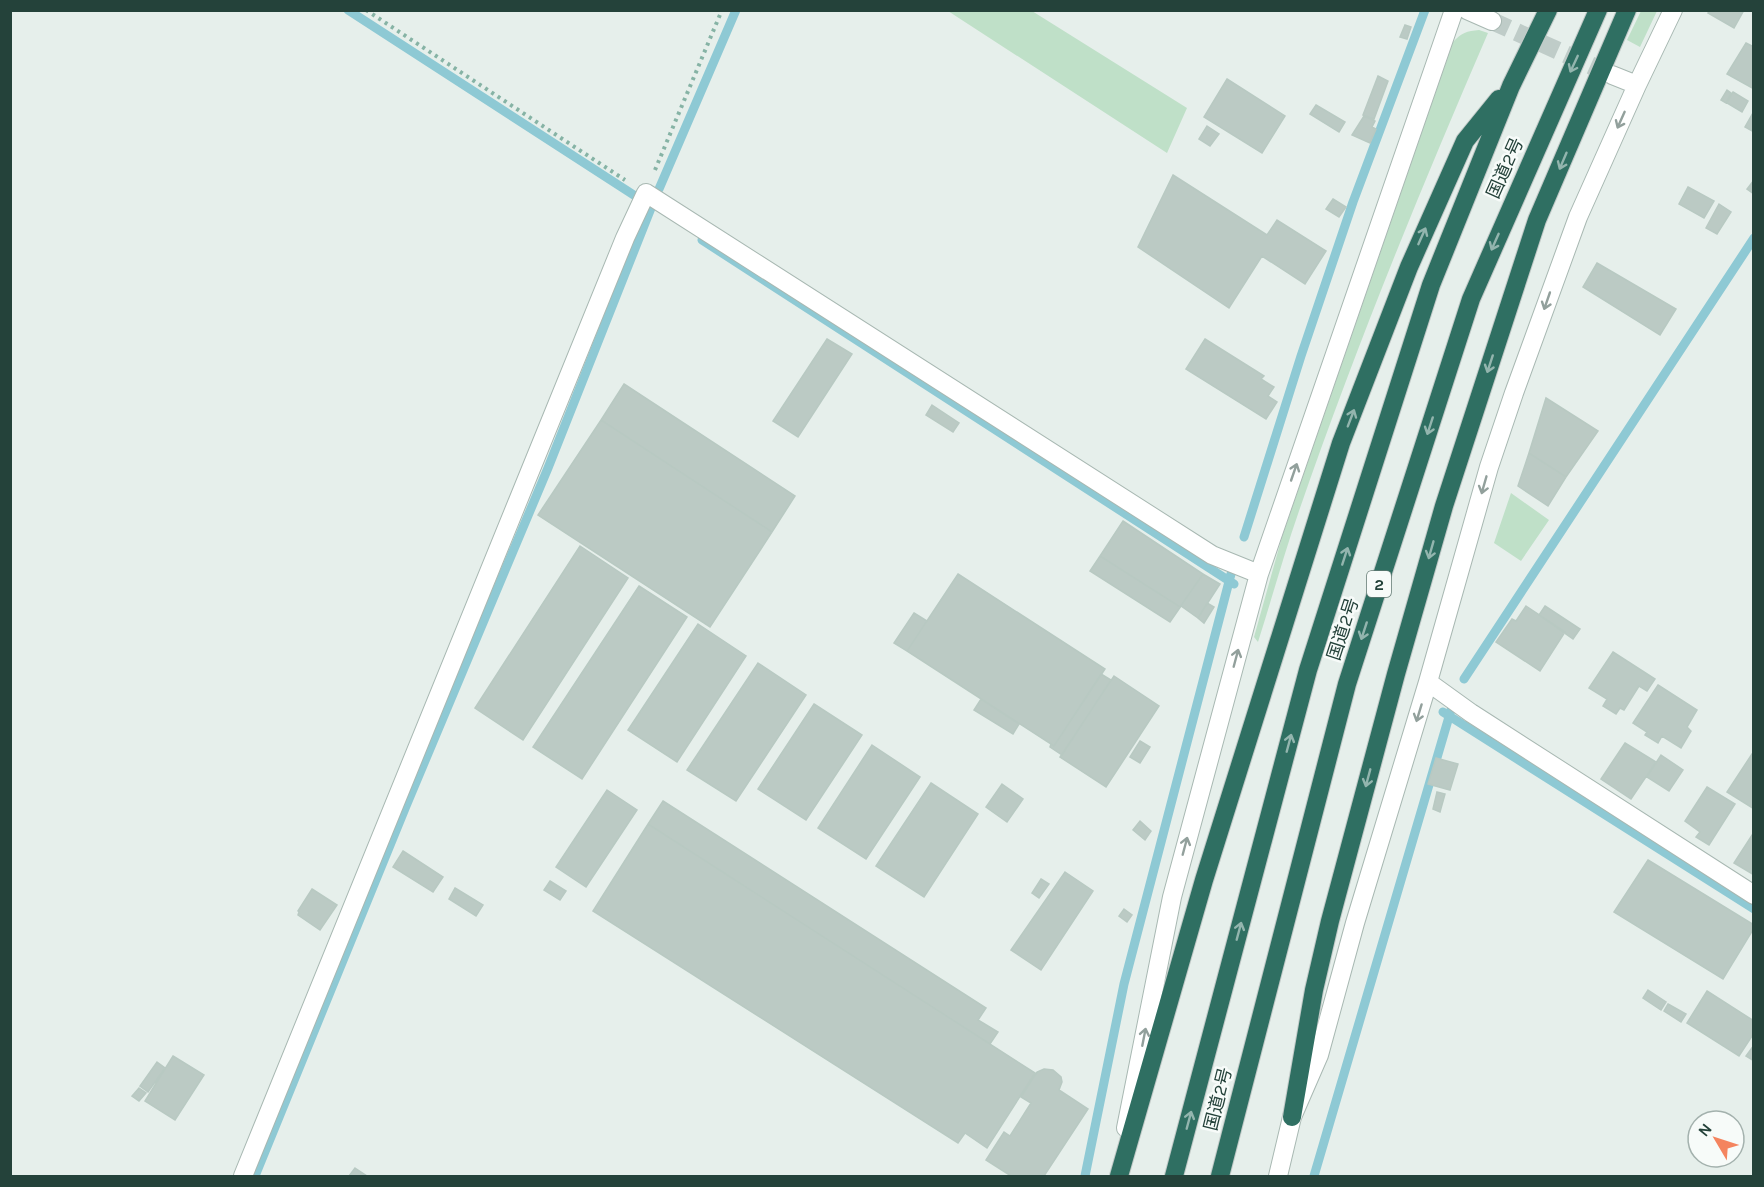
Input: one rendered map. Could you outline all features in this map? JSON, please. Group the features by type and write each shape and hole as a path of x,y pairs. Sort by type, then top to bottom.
{"highway":[{"name":"国道2号","path":"1174,1176 1308,670 1431,285 1511,86 1548,10"},
{"name":"国道2号","path":"1220,1176 1347,684 1467,310 1598,10"},
{"name":"2","path":"1292,1117 1314,990 1330,921 1444,506 1537,220 1627,10"},
{"name":"2","path":"1117,1176 1204,880 1341,443 1408,267 1465,141 1511,86"}],"street":[{"path":"1117,1176 1172,897 1259,574 1454,10"},
{"path":"1467,10 1492,21"},
{"path":"1278,1176 1292,1117 1319,1054 1355,923 1428,682 1489,467 1518,381 1578,217 1673,10"},
{"path":"1612,75 1637,85"},
{"path":"243,1176 643,199 1212,555 1259,574"},
{"path":"1428,682 1754,895"}],"path":[{"path":"366,10 643,199 722,10"}],"green space":[{"path":"948,11 1032,11 1187,108 1167,153"},
{"path":"1641,11 1657,11 1640,47 1627,40"},
{"path":"1479,30 1488,33 1365,330 1320,450 1258,642 1254,637 1282,537 1453,42 1464,33"},
{"path":"1511,493 1549,520 1521,561 1494,543"}],"building":[{"path":"1710,10 1744,10 1734,28 1708,13"},
{"path":"1405,25 1411,27 1407,39 1400,37"},
{"path":"1746,43 1754,47 1754,89 1727,74"},
{"path":"1378,76 1388,81 1374,119 1363,115"},
{"path":"1227,79 1285,116 1262,153 1204,117"},
{"path":"1727,90 1731,93 1726,103 1721,100"},
{"path":"1733,92 1748,101 1742,112 1727,103"},
{"path":"1316,105 1345,122 1339,132 1310,114"},
{"path":"1754,111 1754,132 1745,127"},
{"path":"1364,116 1375,121 1372,127 1376,129 1370,143 1352,135"},
{"path":"1207,126 1219,134 1210,146 1199,139"},
{"path":"1173,175 1267,235 1277,220 1326,251 1305,284 1262,256 1229,308 1138,247"},
{"path":"1754,180 1754,194 1747,189"},
{"path":"1688,187 1714,201 1704,218 1679,204"},
{"path":"1333,199 1346,207 1339,217 1326,209"},
{"path":"1719,204 1731,212 1717,234 1706,228"},
{"path":"1597,263 1676,309 1660,335 1583,287"},
{"path":"827,339 852,354 798,437 773,421"},
{"path":"1205,339 1264,376 1261,379 1274,387 1268,396 1277,402 1266,419 1186,369"},
{"path":"624,384 795,496 772,532 601,420"},
{"path":"1546,398 1598,431 1566,477 1529,453"},
{"path":"932,405 959,423 953,432 926,415"},
{"path":"601,420 772,532 710,627 538,515"},
{"path":"1529,453 1566,477 1548,506 1518,486"},
{"path":"1123,521 1203,574 1180,607 1100,556"},
{"path":"580,546 628,578 523,740 475,708"},
{"path":"1100,556 1180,607 1203,574 1220,584 1198,618 1181,606 1170,622 1090,571"},
{"path":"958,574 1105,669 1054,746 907,651"},
{"path":"639,586 687,617 582,779 533,747"},
{"path":"1207,603 1214,607 1204,623 1198,618"},
{"path":"1526,606 1565,632 1540,671 1496,642 1512,619 1516,621"},
{"path":"1545,606 1580,629 1573,639 1539,615"},
{"path":"914,613 927,621 907,651 894,643"},
{"path":"698,624 746,656 677,762 628,730"},
{"path":"1613,652 1655,679 1647,691 1639,686 1624,710 1620,708 1616,714 1603,706 1607,699 1589,688"},
{"path":"758,663 806,695 736,801 687,770"},
{"path":"1101,674 1111,680 1062,755 1050,747 1051,744 1054,746"},
{"path":"1114,676 1159,706 1106,787 1060,757"},
{"path":"1658,685 1697,710 1687,727 1691,731 1681,748 1662,736 1658,743 1645,735 1647,732 1633,723"},
{"path":"981,699 1019,724 1013,734 974,710"},
{"path":"814,704 862,735 806,820 758,789"},
{"path":"1140,741 1150,747 1140,763 1130,757"},
{"path":"1625,743 1656,762 1631,799 1601,779"},
{"path":"872,745 920,777 866,859 818,828"},
{"path":"1752,754 1754,755 1754,809 1727,792"},
{"path":"1661,755 1683,770 1669,791 1647,777"},
{"path":"1436,758 1458,764 1450,790 1428,784"},
{"path":"931,783 978,814 924,897 876,866"},
{"path":"1002,784 1023,799 1007,822 986,807"},
{"path":"1707,787 1735,804 1709,845 1696,837 1700,832 1685,821"},
{"path":"607,790 637,810 586,887 556,867"},
{"path":"1437,792 1445,794 1440,812 1433,809"},
{"path":"663,801 986,1008 978,1020 998,1032 990,1044 648,824"},
{"path":"1140,821 1151,831 1145,840 1133,830"},
{"path":"648,824 1035,1073 987,1148 965,1133 958,1143 593,911"},
{"path":"1754,832 1754,875 1734,863"},
{"path":"403,851 443,877 433,892 393,867"},
{"path":"1648,860 1754,925 1723,979 1614,912"},
{"path":"1065,872 1093,891 1041,970 1011,950"},
{"path":"1041,879 1049,884 1039,898 1032,893"},
{"path":"550,881 566,891 560,900 544,890"},
{"path":"455,888 483,905 476,916 449,899"},
{"path":"312,889 337,905 320,930 298,915 298,911"},
{"path":"1124,909 1132,915 1127,922 1119,916"},
{"path":"1648,990 1666,1002 1661,1010 1643,998"},
{"path":"1707,991 1754,1021 1754,1033 1739,1056 1687,1023"},
{"path":"1668,1004 1686,1014 1681,1022 1664,1011"},
{"path":"1754,1045 1754,1061 1746,1056"},
{"path":"173,1056 204,1075 175,1120 145,1101"},
{"path":"157,1062 165,1068 148,1092 140,1086"},
{"path":"1044,1069 1053,1070 1061,1077 1059,1090 1088,1109 1044,1176 1011,1176 986,1160 1004,1132 1010,1136 1031,1103 1021,1097 1037,1072"},
{"path":"139,1088 146,1093 139,1101 132,1096"},
{"path":"355,1168 367,1176 349,1176"}],"waterway":[{"path":"348,10 643,201"},
{"path":"659,189 736,10"},
{"path":"1244,537 1353,202 1425,10"},
{"path":"255,1176 406,806 548,468 653,203"},
{"path":"1464,679 1754,238"},
{"path":"702,240 1234,584"},
{"path":"1085,1176 1124,984 1231,574"},
{"path":"1314,1176 1451,710"},
{"path":"1443,712 1754,909"}],"tunnel":[{"path":"1492,21 1612,75"}]}
